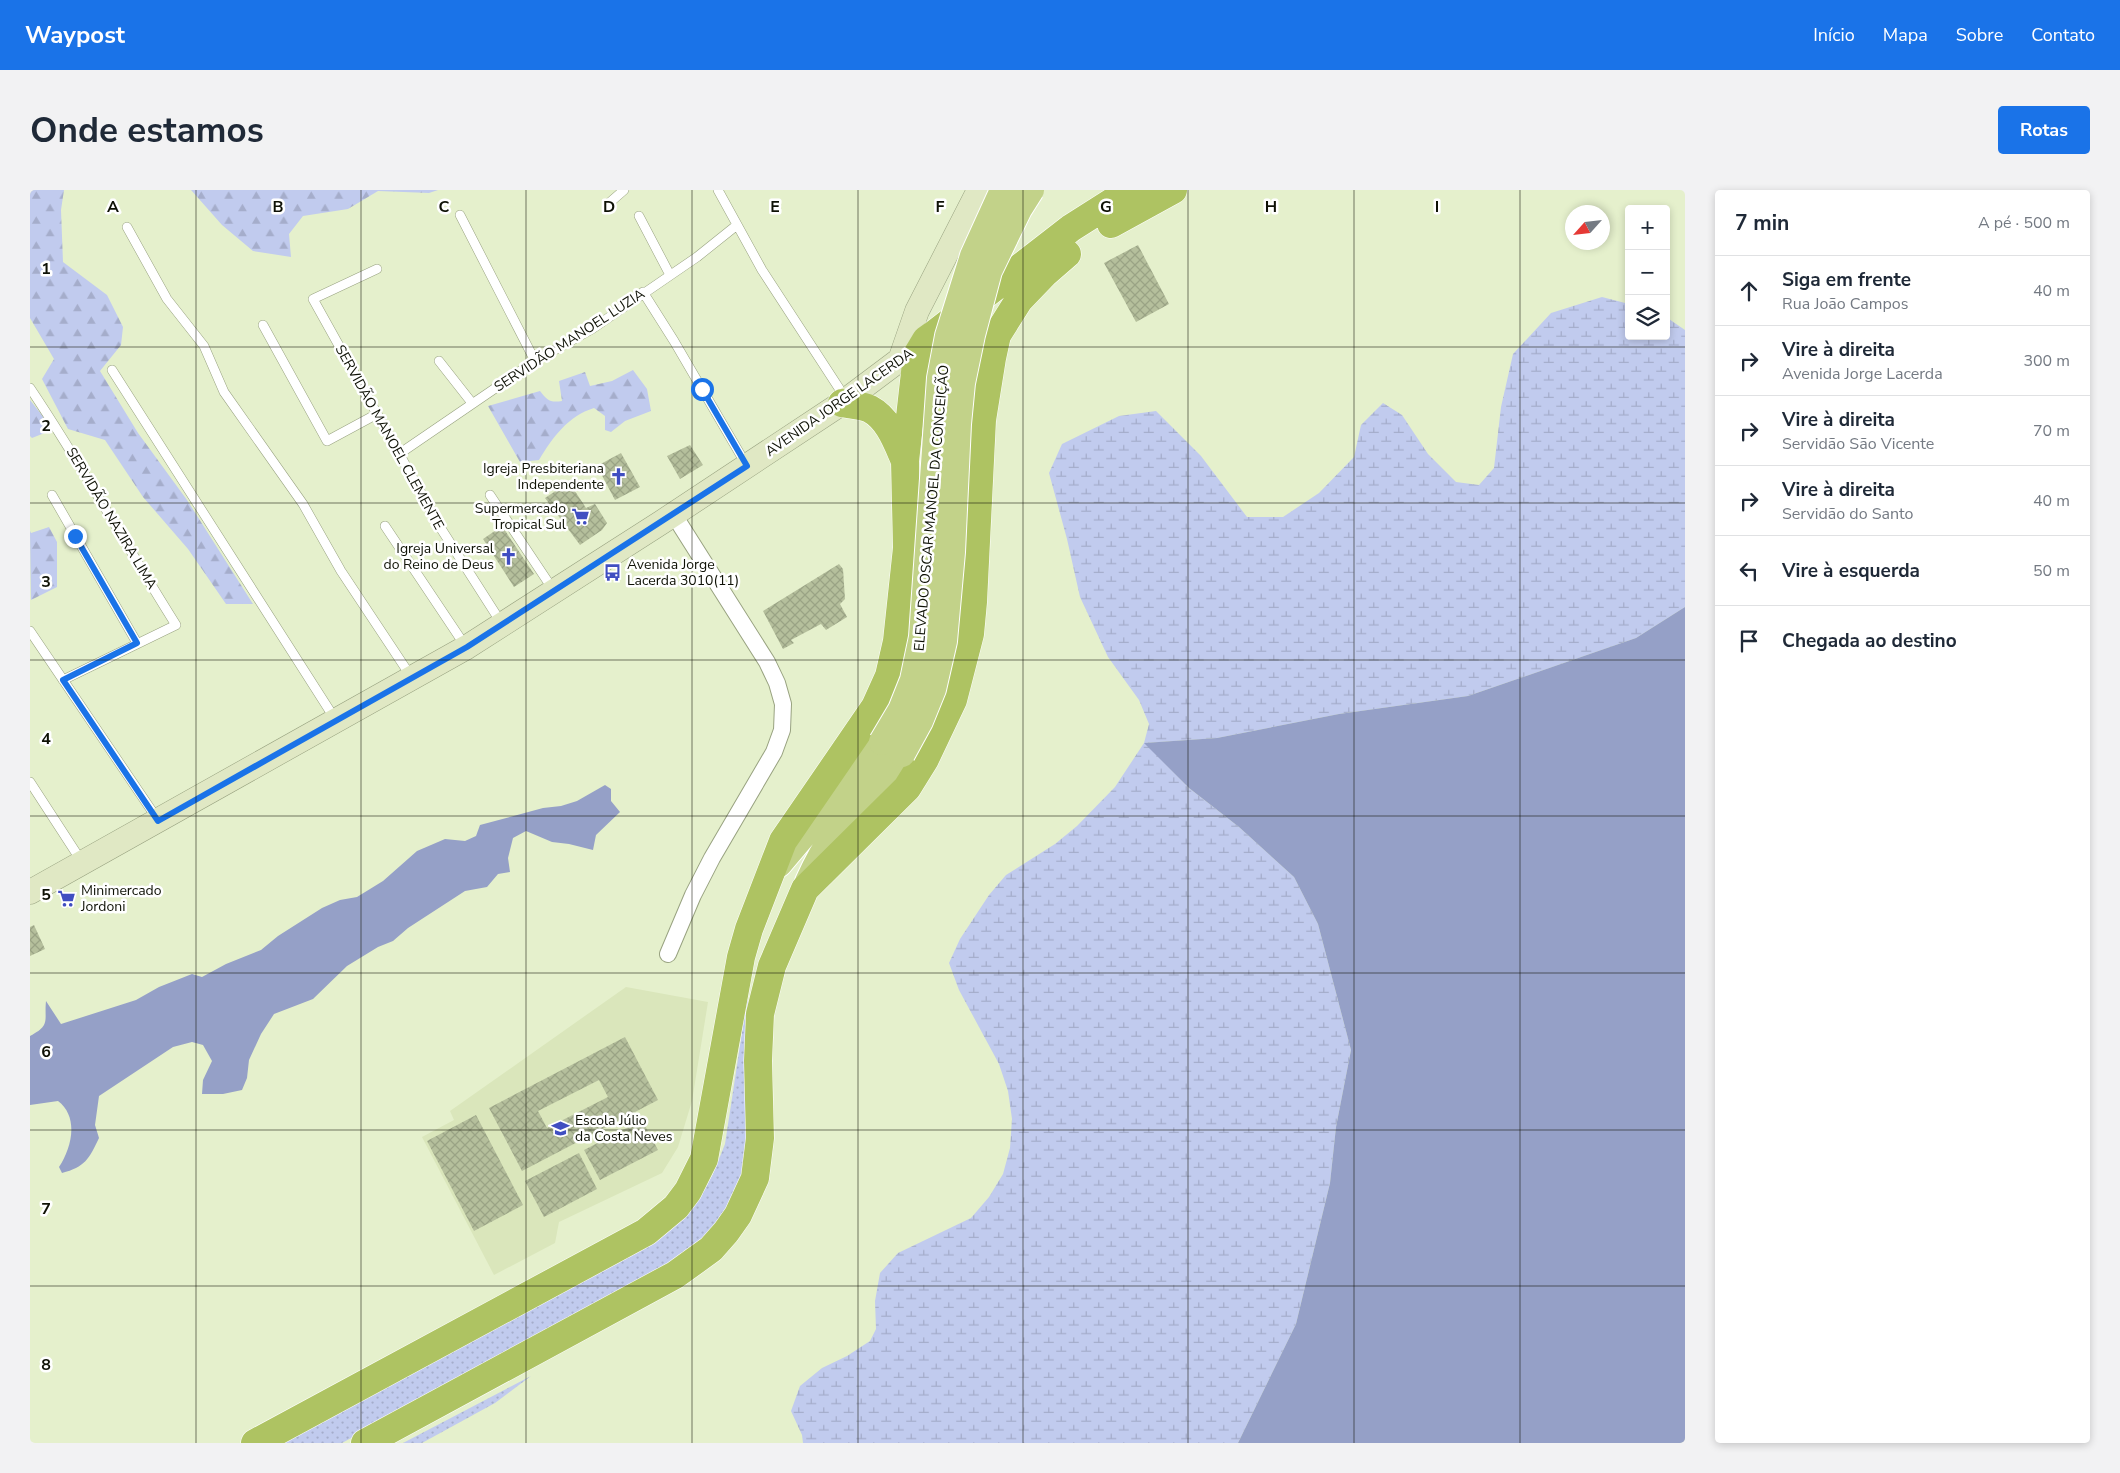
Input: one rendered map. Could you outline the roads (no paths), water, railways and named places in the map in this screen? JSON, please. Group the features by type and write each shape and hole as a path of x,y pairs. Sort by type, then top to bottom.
{"highway":[{"path":"255,1443 646,1232 676,1207 688,1191 704,1159 741,957 768,877 783,841 875,707 889,676 898,641 907,548 906,461 918,355 926,340 1071,228 1131,190"},
{"path":"365,1443 675,1275 711,1249 742,1209 755,1178 760,1138 758,1061 760,1014 772,966 804,889 907,788 925,759 953,700 966,651 973,602 982,420 997,335 1018,300 1077,245 1132,211 1173,190"},
{"path":"844,402 869,409 881,417 891,430 906,461"}],"main road":[{"path":"900,360 917,311 980,190"},
{"name":"ELEVADO OSCAR MANOEL DA CONCEIÇÃO","path":"804,889 836,832 884,779 901,710 914,680 922,637 940,378 948,336 972,256 1003,190"},
{"name":"ELEVADO OSCAR MANOEL DA CONCEIÇÃO","path":"768,877 920,721 933,689 943,648 952,552 962,383 972,335 989,271 1008,231 1031,190"},
{"name":"AVENIDA JORGE LACERDA","path":"30,892 467,647 674,515 844,402 926,340"}],"street":[{"path":"668,954 693,895 712,858 774,752 782,730 783,704 777,682 767,662 674,515"}],"lane":[{"path":"608,204 624,190"},
{"path":"718,190 762,270 844,402"},
{"path":"460,215 535,360"},
{"path":"639,216 670,275"},
{"name":"SERVIDÃO MANOEL LUZIA","path":"398,454 535,360 592,329 670,275 737,225"},
{"path":"127,227 167,299 204,346 224,392 303,504 346,578 412,678"},
{"name":"SERVIDÃO MANOEL CLEMENTE","path":"378,269 313,298 398,454 454,551 502,625"},
{"path":"643,292 747,466"},
{"path":"263,325 327,441 377,414"},
{"path":"439,361 472,403"},
{"path":"112,370 336,722"},
{"name":"SERVIDÃO NAZIRA LIMA","path":"30,388 81,466 116,529 176,625 137,643"},
{"path":"490,495 554,591"},
{"path":"52,496 137,643 63,680"},
{"path":"385,526 467,647"},
{"path":"30,631 158,821"},
{"path":"30,782 83,862"}],"place":[{"name":"Igreja Presbiteriana Independente","path":"618,476"},
{"name":"Supermercado Tropical Sul","path":"580,516"},
{"name":"Igreja Universal do Reino de Deus","path":"508,556"},
{"name":"Avenida Jorge Lacerda 3010(11)","path":"613,572"},
{"name":"Minimercado Jordoni","path":"67,898"},
{"name":"Escola Júlio da Costa Neves","path":"561,1128"}]}
